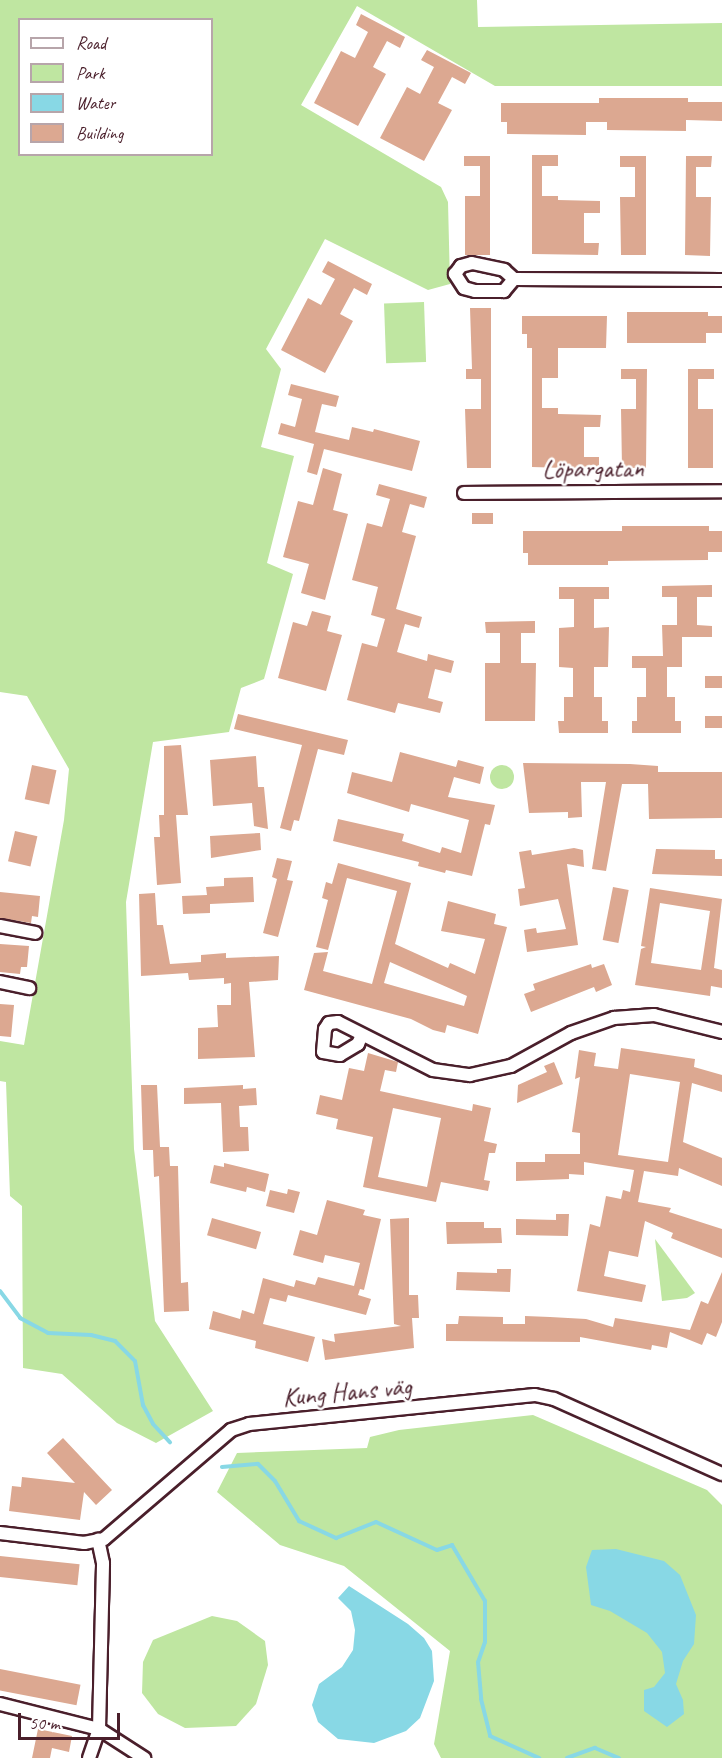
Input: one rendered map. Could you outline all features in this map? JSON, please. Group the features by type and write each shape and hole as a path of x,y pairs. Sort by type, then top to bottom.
{"street":[{"path":"514,279 722,280"},
{"name":"Löpargatan","path":"464,493 722,491"},
{"path":"0,926 35,933"},
{"path":"0,982 28,988"},
{"path":"362,1035 433,1070 470,1075 511,1066 571,1033 614,1018 654,1015 722,1032"},
{"name":"Kung Hans väg","path":"98,1540 104,1539 231,1430 249,1424 535,1395 554,1399 722,1474"},
{"path":"0,1533 84,1543 98,1540 103,1563 99,1729 88,1758"},
{"path":"0,1704 99,1729 144,1758"}],"green space":[{"path":"0,0 477,0 478,27 722,23 722,86 495,86 357,6 301,105 441,187 448,202 450,284 428,290 325,239 266,349 281,369 261,447 294,456 267,563 293,574 264,679 241,688 229,732 153,742 126,902 134,1149 155,1321 213,1411 156,1443 117,1423 62,1374 23,1368 22,1206 10,1196 6,1082 0,1081 0,1041 24,1045 64,820 69,769 27,696 0,692"},
{"path":"424,302 426,362 386,363 384,303"},
{"path":"502,765 510,769 514,777 510,785 502,789 494,785 490,777 494,769"},
{"path":"655,1239 695,1293 687,1298 662,1301"},
{"path":"533,1415 707,1490 722,1505 722,1758 441,1758 434,1744 450,1651 344,1566 280,1545 217,1492 237,1453 367,1448 370,1437 399,1430"},
{"path":"212,1616 237,1621 265,1641 268,1665 256,1704 236,1726 185,1728 158,1714 142,1693 143,1662 153,1640"}],"water":[{"path":"616,1549 664,1561 680,1575 696,1615 694,1644 683,1661 676,1684 683,1700 684,1714 667,1727 644,1711 644,1690 654,1687 665,1673 662,1652 647,1633 610,1611 591,1605 586,1567 592,1550"},
{"path":"349,1586 408,1624 424,1638 432,1651 434,1681 420,1718 406,1731 374,1743 338,1739 318,1722 312,1705 319,1684 342,1667 353,1650 355,1630 351,1611 338,1598"}],"building":[{"path":"361,14 405,37 400,48 387,41 373,67 386,74 358,126 314,103 341,51 355,58 368,32 356,25"},
{"path":"427,50 471,73 465,84 452,77 438,103 452,110 424,161 380,138 407,87 420,94 434,67 421,60"},
{"path":"599,98 688,98 688,102 722,102 722,121 686,120 686,131 607,130 607,122 586,122 586,135 507,134 507,122 501,122 501,103 599,103"},
{"path":"532,155 558,155 558,166 542,166 542,196 558,196 558,200 600,201 600,213 584,213 584,243 599,243 598,255 532,254"},
{"path":"464,156 490,156 490,255 465,255 465,196 480,196 480,166 464,166"},
{"path":"620,156 646,156 646,255 621,255 620,197 635,197 635,167 620,167"},
{"path":"686,156 712,156 711,167 696,167 696,197 711,197 710,256 685,255"},
{"path":"328,261 372,284 367,295 354,288 340,314 353,321 325,373 281,350 308,298 321,305 335,279 322,272"},
{"path":"470,308 491,308 491,468 467,468 465,409 481,409 481,379 466,379 466,369 472,369"},
{"path":"627,312 708,312 708,316 722,316 722,333 706,333 706,343 627,343"},
{"path":"522,316 607,316 606,348 558,348 558,378 542,378 542,408 558,408 558,414 601,415 600,427 584,427 584,457 599,457 599,469 532,467 532,348 527,348 527,334 522,334"},
{"path":"621,369 647,369 646,468 622,468 621,409 636,409 636,379 621,379"},
{"path":"688,369 714,369 714,379 698,379 698,409 713,409 713,468 688,468"},
{"path":"291,384 339,396 336,407 322,404 315,432 349,440 352,427 373,432 374,429 420,441 412,471 324,449 317,475 307,472 314,444 278,434 281,423 295,427 302,399 288,395"},
{"path":"323,468 342,474 333,510 348,514 325,600 301,593 309,564 283,557 298,501 313,505"},
{"path":"379,484 427,497 424,508 410,504 402,532 416,536 396,609 422,617 419,628 405,624 397,652 427,661 428,654 454,661 451,673 435,669 428,698 443,702 440,713 398,703 395,713 347,700 362,643 377,647 385,619 371,615 378,587 352,580 367,523 382,527 390,499 376,495"},
{"path":"472,513 493,513 493,524 472,524"},
{"path":"622,526 709,526 709,531 722,531 722,552 708,552 708,560 608,561 608,565 528,565 528,553 523,553 523,531 622,531"},
{"path":"712,585 712,597 697,597 697,625 712,626 712,637 682,637 682,667 667,667 667,697 675,697 675,721 681,721 681,733 632,733 632,721 637,721 637,697 646,697 646,668 632,668 632,656 663,656 662,625 677,625 677,597 662,597 662,586"},
{"path":"559,587 609,587 609,599 594,599 594,628 609,627 608,667 594,667 594,697 602,697 602,721 608,721 608,733 559,733 558,721 564,721 564,697 573,697 573,668 559,667 559,628 574,627 574,599 559,599"},
{"path":"312,611 331,616 327,631 342,635 326,691 278,678 293,622 307,626"},
{"path":"535,621 535,633 521,633 521,663 536,663 535,721 485,721 485,663 500,663 500,633 486,633 485,622"},
{"path":"705,676 722,676 722,688 705,688"},
{"path":"238,714 348,740 344,755 318,749 299,821 294,820 291,831 280,828 302,745 234,729"},
{"path":"705,716 722,716 722,728 705,728"},
{"path":"181,745 188,815 176,815 181,883 157,885 154,837 160,837 159,815 164,815 164,746"},
{"path":"400,752 456,767 458,760 484,767 480,784 454,777 448,797 495,805 490,825 485,824 472,876 446,870 445,873 418,866 419,862 333,841 338,819 404,834 402,841 440,853 442,847 461,853 469,820 411,804 409,812 347,793 352,772 392,782"},
{"path":"256,756 258,787 264,787 268,829 254,826 252,803 213,806 210,760"},
{"path":"523,763 630,764 658,766 658,772 722,772 722,818 649,819 648,784 622,784 606,871 592,869 606,782 581,782 582,817 568,818 568,812 529,813"},
{"path":"32,765 56,770 49,804 25,799"},
{"path":"15,831 37,836 30,866 8,861"},
{"path":"260,833 261,850 211,858 210,836"},
{"path":"574,848 583,850 584,867 567,864 578,945 527,952 524,930 536,928 537,933 566,929 558,899 520,906 518,889 525,888 519,852 531,850 532,855"},
{"path":"656,849 715,850 715,859 722,859 722,876 652,874"},
{"path":"277,858 292,861 287,880 293,881 278,937 263,933 277,879 272,877"},
{"path":"338,863 411,883 395,944 448,968 450,963 475,974 485,939 441,931 448,901 496,914 494,924 507,927 478,1034 447,1025 445,1033 433,1030 411,1019 304,990 314,953 328,952 323,971 372,984 397,891 347,878 328,950 316,947 328,900 322,898 326,882 332,884","holes":["390,962 467,996 464,1006 384,983"]},
{"path":"253,877 254,902 210,904 210,913 183,914 182,896 207,895 206,887 224,886 224,878"},
{"path":"613,887 629,890 618,943 603,940"},
{"path":"650,888 722,899 714,968 722,970 722,988 711,986 710,996 635,985 641,949 646,947 641,946","holes":["660,903 710,911 701,970 651,963"]},
{"path":"0,892 40,896 38,917 32,916 31,923 0,918"},
{"path":"155,893 157,925 163,925 170,964 201,962 201,955 226,953 226,958 279,956 278,980 249,982 255,1057 198,1059 198,1028 218,1027 217,1005 231,1005 231,983 224,984 224,978 189,980 188,973 141,976 139,894"},
{"path":"0,944 29,946 27,967 21,967 20,974 0,972"},
{"path":"591,964 592,968 604,964 612,985 596,992 594,987 531,1012 524,994 535,990 533,984"},
{"path":"0,1004 14,1005 11,1037 0,1036"},
{"path":"621,1048 695,1059 694,1067 722,1075 722,1092 692,1083 683,1142 722,1158 722,1186 679,1168 678,1176 644,1171 638,1202 671,1208 669,1212 722,1229 722,1258 671,1238 673,1233 645,1221 638,1257 609,1251 604,1276 646,1285 642,1302 577,1291 590,1224 600,1227 606,1196 621,1199 623,1190 630,1192 634,1170 584,1162 584,1175 569,1174 569,1179 516,1181 516,1162 545,1162 545,1154 580,1154 580,1133 572,1132 580,1077 575,1079 579,1050 596,1053 594,1066 618,1069","holes":["630,1074 680,1082 668,1162 618,1155"]},
{"path":"368,1053 398,1062 396,1072 385,1070 380,1091 472,1111 473,1104 491,1108 484,1141 497,1144 495,1153 489,1153 484,1180 490,1181 488,1191 441,1182 436,1202 363,1187 373,1137 336,1129 338,1119 316,1114 320,1095 342,1100 349,1068 364,1071","holes":["393,1108 441,1118 427,1187 378,1177"]},
{"path":"554,1062 563,1084 517,1103 518,1085 547,1072 544,1066"},
{"path":"141,1085 157,1085 160,1147 169,1147 170,1166 178,1166 181,1283 188,1282 189,1311 164,1312 159,1176 154,1177 153,1150 143,1150"},
{"path":"243,1085 243,1089 256,1088 257,1105 239,1106 240,1127 248,1127 249,1151 223,1152 221,1103 184,1104 184,1088"},
{"path":"224,1163 269,1174 265,1192 247,1187 246,1192 210,1183 214,1165 224,1167"},
{"path":"288,1189 300,1192 294,1213 266,1206 270,1190 287,1194"},
{"path":"327,1200 365,1210 363,1215 381,1219 364,1290 360,1289 358,1295 371,1299 366,1315 288,1295 286,1302 270,1298 263,1324 315,1337 308,1362 255,1348 256,1341 209,1329 213,1311 240,1319 242,1310 254,1314 263,1278 294,1287 296,1280 315,1285 318,1277 354,1286 360,1263 325,1255 323,1263 293,1255 300,1230 317,1235"},
{"path":"556,1214 569,1214 568,1236 516,1235 516,1219 556,1220"},
{"path":"212,1218 261,1232 256,1249 207,1235"},
{"path":"409,1218 409,1295 418,1295 419,1318 412,1318 414,1348 325,1360 322,1339 335,1342 334,1334 401,1326 394,1324 390,1219"},
{"path":"446,1222 484,1222 484,1228 501,1228 502,1243 447,1244"},
{"path":"497,1269 511,1269 510,1292 456,1290 457,1272 497,1273"},
{"path":"722,1272 722,1322 716,1337 707,1333 702,1345 670,1332 667,1348 652,1345 651,1350 580,1337 580,1342 446,1341 446,1324 458,1324 459,1316 503,1317 503,1324 525,1324 525,1316 586,1319 613,1327 615,1318 690,1330 701,1301 708,1304"},
{"path":"63,1438 112,1490 96,1505 84,1492 80,1520 9,1511 12,1486 21,1487 22,1477 75,1483 47,1453"},
{"path":"0,1556 80,1564 77,1585 0,1577"},
{"path":"0,1669 80,1685 76,1705 0,1690"},
{"path":"38,1729 72,1736 69,1752 52,1748 50,1758 32,1758"}],"waterway":[{"path":"0,1291 20,1318 48,1333 91,1335 115,1341 135,1361 143,1405 153,1424 170,1442"},
{"path":"222,1467 258,1464 275,1481 299,1521 336,1538 376,1522 437,1550 452,1545 485,1601 485,1642 478,1662 481,1699 490,1736 539,1758"},
{"path":"567,1758 595,1748 619,1758"}]}
